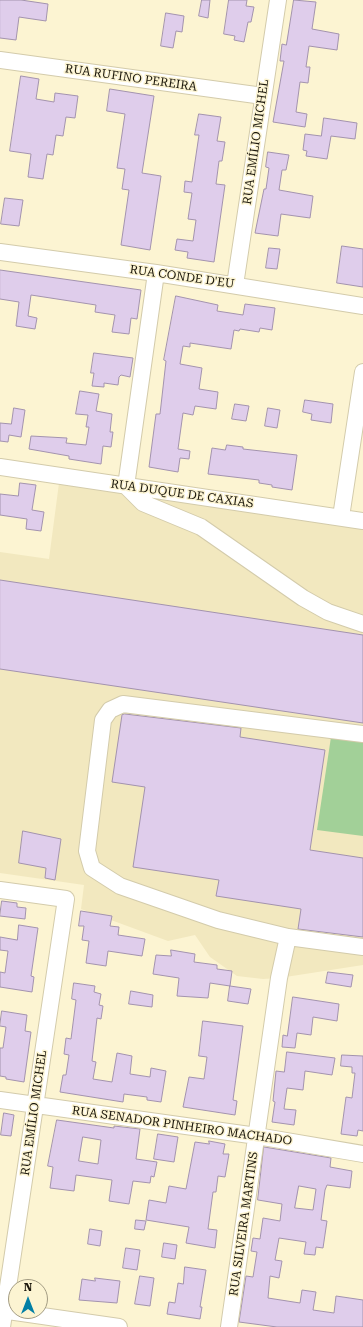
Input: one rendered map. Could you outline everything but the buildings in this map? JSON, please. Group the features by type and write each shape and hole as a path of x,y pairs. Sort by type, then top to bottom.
{"street":[{"name":"RUA EMÍLIO MICHEL","path":"235,285 278,0"},
{"name":"RUA RUFINO PEREIRA","path":"0,60 263,96"},
{"name":"RUA CONDE D'EU","path":"0,252 156,273 363,306"},
{"path":"156,273 126,486 143,503 201,527 303,598 328,612 363,624"},
{"path":"340,517 363,372"},
{"name":"RUA DUQUE DE CAXIAS","path":"0,467 363,521"},
{"path":"363,734 123,704 110,710 103,720 87,851 92,868 120,886 218,920 288,937 363,947"},
{"name":"RUA EMÍLIO MICHEL","path":"0,890 66,900 2,1310 2,1327"},
{"name":"RUA SILVEIRA MARTINS","path":"229,1327 279,978 288,937"},
{"name":"RUA SENADOR PINHEIRO MACHADO","path":"0,1100 257,1136 363,1154"},
{"path":"2,1310 119,1327"}],"shaded area":[{"path":"59,483 363,529 363,965 279,978 263,979 237,976 210,957 195,935 168,941 81,909 84,885 0,873 0,552 49,559"}],"green space":[{"path":"331,737 363,742 363,836 317,830"}]}
